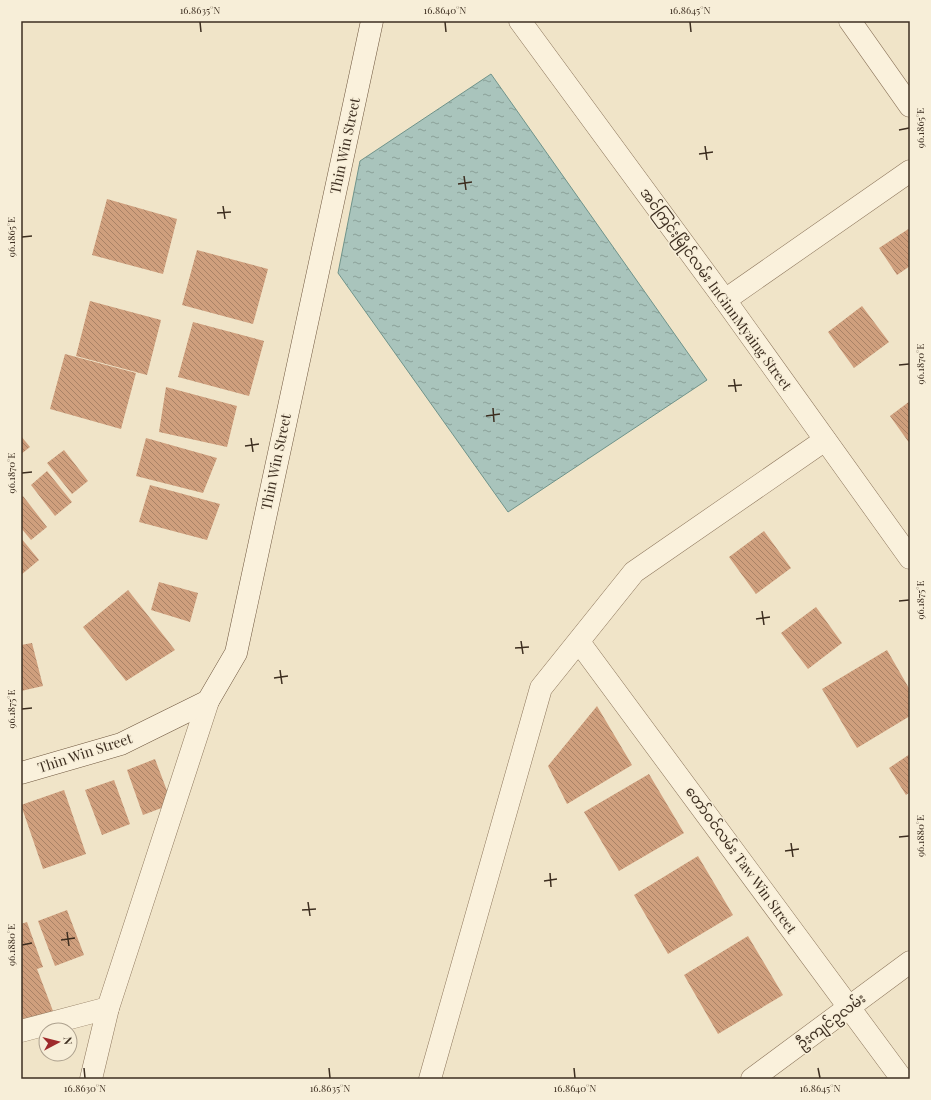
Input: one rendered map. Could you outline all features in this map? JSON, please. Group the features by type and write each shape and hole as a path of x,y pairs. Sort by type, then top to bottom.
{"street":[{"name":"Thin Win Street","path":"21,773 122,744 208,701 236,653 372,21"},
{"name":"အင်ကြင်းမြိုင်လမ်း InGinnMyaing Street","path":"520,21 725,300 910,558"},
{"path":"850,21 910,106"},
{"path":"725,300 910,171"},
{"path":"430,1079 541,688 634,572 825,440"},
{"name":"တော်ဝင်လမ်း Taw Win Street","path":"579,642 902,1079"},
{"path":"91,1079 108,1008 208,701"},
{"name":"ဦးကျင်ဥလမ်း","path":"752,1079 910,962"},
{"path":"21,1031 108,1008"}],"water":[{"path":"491,74 707,380 508,512 338,273 360,161"}],"building":[{"path":"107,199 177,219 163,274 92,255"},
{"path":"910,228 910,266 897,275 879,248"},
{"path":"197,250 268,269 253,324 182,305"},
{"path":"90,301 161,320 147,375 76,356"},
{"path":"862,306 889,342 854,368 828,332"},
{"path":"193,322 264,341 249,396 178,377"},
{"path":"65,354 136,373 121,429 50,409"},
{"path":"166,387 237,406 227,447 159,432"},
{"path":"910,401 910,444 890,416"},
{"path":"21,436 30,447 21,454"},
{"path":"146,438 217,458 203,493 136,476"},
{"path":"64,450 88,481 72,494 47,463"},
{"path":"47,471 72,502 55,516 31,485"},
{"path":"150,485 220,504 207,540 139,522"},
{"path":"23,496 47,527 31,540 21,528 21,498"},
{"path":"764,531 791,568 756,594 729,557"},
{"path":"21,538 39,560 21,575"},
{"path":"159,582 198,593 190,622 151,610"},
{"path":"128,590 175,650 126,681 83,627"},
{"path":"816,607 842,643 808,669 781,633"},
{"path":"32,643 43,686 21,691 21,645"},
{"path":"887,650 910,690 910,716 857,748 822,689"},
{"path":"597,706 632,765 567,804 548,766"},
{"path":"910,754 910,792 906,795 889,768"},
{"path":"155,759 172,804 143,815 127,770"},
{"path":"649,774 684,833 619,871 584,812"},
{"path":"114,780 130,824 102,835 85,790"},
{"path":"64,790 86,854 43,869 21,805"},
{"path":"698,856 733,915 668,954 634,895"},
{"path":"67,910 84,955 55,966 38,921"},
{"path":"27,922 43,967 37,969 53,1011 24,1022 21,1013 21,924"},
{"path":"748,936 783,995 718,1034 684,975"}]}
